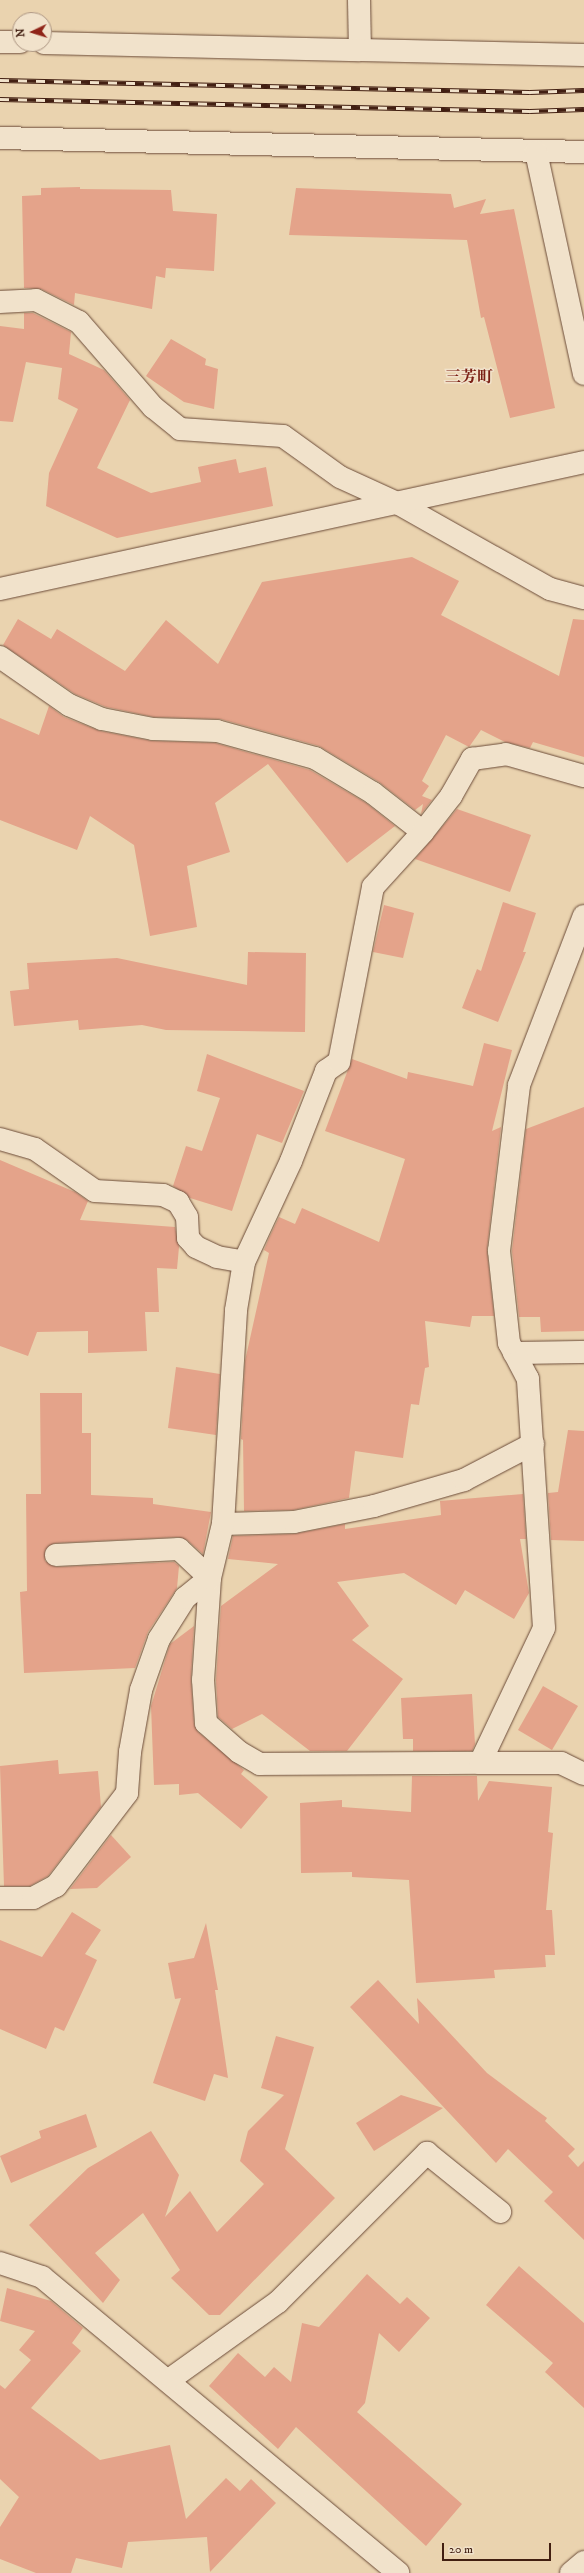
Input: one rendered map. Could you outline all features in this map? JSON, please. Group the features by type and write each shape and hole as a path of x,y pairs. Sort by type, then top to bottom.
{"street":[{"path":"359,0 360,50"},
{"path":"0,42 12,42"},
{"path":"52,43 584,55"},
{"path":"0,138 584,152"},
{"path":"536,152 584,374"},
{"path":"0,302 36,300 79,322 153,407 180,428 283,436 340,477 399,504 550,589 584,598"},
{"path":"0,589 399,504 584,462"},
{"path":"0,658 69,705 102,720 153,729 217,731 315,758 373,793 423,832"},
{"path":"584,776 506,754 472,759 450,796 423,832 373,887 340,1062 326,1071 291,1161 244,1262 236,1310 223,1524 210,1578 203,1680 206,1723 239,1752 260,1764 283,1766 480,1762 561,1763 584,1774"},
{"path":"480,1762 544,1628 528,1380 509,1344 503,1309 499,1251 519,1085 584,916"},
{"path":"0,1139 35,1149 95,1191 163,1195 178,1202 187,1217 188,1238 196,1247 218,1257 244,1262"},
{"path":"514,1353 584,1352"},
{"path":"223,1524 294,1522 374,1506 464,1480 533,1444"},
{"path":"56,1555 179,1549 210,1578"},
{"path":"0,1898 33,1898 56,1886 127,1793 130,1752 141,1690 159,1639 185,1598 210,1578"},
{"path":"169,2380 278,2302 427,2152 500,2212"},
{"path":"1,2264 42,2277 169,2380 398,2573"},
{"path":"571,2573 584,2562"}],"building":[{"path":"80,187 80,189 171,190 173,211 217,214 214,271 166,268 165,278 156,276 152,309 75,293 74,305 41,289 24,288 22,196 41,195 41,188"},
{"path":"296,188 451,194 454,208 486,199 480,214 514,209 555,408 510,418 484,317 481,318 467,240 289,235"},
{"path":"24,313 33,313 71,332 69,354 104,370 130,400 97,468 151,493 201,482 198,467 236,459 239,473 266,467 273,506 117,538 46,506 49,473 78,409 58,399 62,368 26,362 13,422 0,421 0,326 24,329"},
{"path":"171,339 206,359 205,365 218,369 214,409 184,402 146,376"},
{"path":"412,557 459,581 441,615 559,676 573,619 584,620 584,757 533,742 530,748 505,742 481,730 469,747 446,735 422,781 429,786 422,796 432,800 421,814 423,804 415,810 379,782 319,746 220,719 154,717 106,707 75,694 3,645 18,619 51,639 57,629 125,671 166,620 218,664 262,582"},
{"path":"49,706 64,717 100,731 152,741 215,743 310,770 366,803 395,826 347,863 268,764 215,803 230,852 187,866 197,927 150,936 134,845 90,816 77,850 0,820 0,718 39,735"},
{"path":"457,809 531,835 510,892 415,859"},
{"path":"503,902 536,913 523,952 526,952 498,1022 462,1008 477,969 481,971"},
{"path":"384,905 414,913 403,958 373,952"},
{"path":"248,952 306,953 305,1032 166,1030 142,1025 79,1030 78,1020 14,1026 10,991 29,989 27,963 117,958 247,985"},
{"path":"484,1043 512,1050 492,1131 501,1127 487,1250 494,1316 472,1316 470,1327 425,1321 429,1367 425,1368 419,1405 411,1404 403,1458 355,1451 349,1498 293,1510 244,1511 243,1440 241,1439 245,1361 269,1253 264,1250 269,1238 279,1217 295,1224 302,1208 379,1242 405,1159 325,1131 352,1059 407,1079 408,1072 473,1086"},
{"path":"207,1054 304,1091 282,1143 257,1134 232,1211 190,1198 173,1186 186,1146 202,1151 220,1098 197,1091"},
{"path":"584,1107 584,1331 541,1332 540,1317 519,1317 512,1251 526,1129"},
{"path":"0,1160 75,1192 88,1201 80,1220 175,1227 179,1247 177,1269 157,1268 159,1312 145,1312 147,1351 88,1353 88,1331 37,1332 28,1356 0,1346"},
{"path":"176,1367 220,1374 216,1435 168,1428"},
{"path":"40,1393 82,1393 82,1433 91,1433 91,1495 153,1498 153,1504 211,1512 203,1554 187,1540 178,1537 55,1543 45,1550 45,1561 56,1567 174,1562 179,1566 177,1588 148,1632 135,1668 24,1673 20,1592 27,1591 26,1494 41,1494"},
{"path":"568,1430 584,1431 584,1541 551,1540 548,1493 558,1492"},
{"path":"523,1494 526,1539 520,1539 529,1593 514,1619 465,1590 456,1605 404,1573 337,1582 369,1626 352,1640 403,1679 347,1751 310,1751 262,1714 232,1729 218,1717 216,1680 221,1606 278,1564 228,1559 233,1536 294,1534 345,1524 345,1529 441,1515 440,1501"},
{"path":"194,1626 191,1679 194,1724 198,1732 244,1770 241,1774 268,1797 241,1829 198,1793 179,1795 179,1784 154,1785 151,1706 170,1644"},
{"path":"543,1686 578,1706 552,1750 518,1730"},
{"path":"472,1694 475,1744 472,1751 413,1751 413,1739 403,1739 401,1698"},
{"path":"58,1760 59,1774 98,1771 101,1807 48,1876 30,1886 4,1886 0,1766"},
{"path":"412,1776 477,1776 478,1801 489,1781 552,1787 548,1832 553,1833 546,1910 552,1910 555,1955 545,1955 546,1967 494,1970 495,1978 416,1983 409,1880 352,1877 352,1872 301,1873 300,1803 342,1800 342,1807 411,1812"},
{"path":"111,1835 131,1857 97,1888 70,1889"},
{"path":"72,1912 101,1930 85,1954 97,1960 64,2031 55,2027 46,2049 0,2029 0,1940 42,1957"},
{"path":"206,1923 218,1990 215,1990 228,2078 214,2074 205,2101 153,2083 181,1998 175,1999 168,1963 194,1958"},
{"path":"378,1980 419,2024 417,1998 487,2073 547,2118 545,2121 575,2149 568,2156 578,2167 584,2161 584,2240 544,2201 553,2192 508,2149 496,2163 350,2007"},
{"path":"276,2036 314,2047 285,2149 335,2198 220,2315 209,2315 171,2278 180,2270 143,2213 95,2253 120,2280 103,2303 29,2225 88,2168 151,2131 179,2175 165,2217 190,2191 217,2232 264,2184 240,2161 248,2131 284,2095 261,2088"},
{"path":"401,2095 443,2108 374,2151 356,2123"},
{"path":"86,2114 97,2147 11,2183 0,2156 41,2138 39,2131"},
{"path":"519,2266 584,2323 584,2408 545,2372 553,2363 486,2305"},
{"path":"367,2274 400,2304 407,2297 430,2318 399,2352 379,2333 365,2403 357,2412 462,2504 426,2546 296,2427 278,2449 209,2386 238,2353 265,2377 274,2367 291,2382 302,2323 319,2327"},
{"path":"7,2288 51,2301 83,2328 72,2343 81,2351 31,2408 100,2460 170,2445 186,2519 226,2478 240,2491 251,2479 276,2503 210,2572 207,2537 128,2542 122,2568 76,2558 71,2573 36,2573 0,2559 0,2527 19,2497 0,2479 0,2385 5,2389 31,2360 19,2350 35,2331 0,2321"}],"railway":[{"path":"0,80 530,92 584,90"},
{"path":"0,99 530,111 584,109"}],"district":[{"name":"三芳町","path":"469,377"}]}
